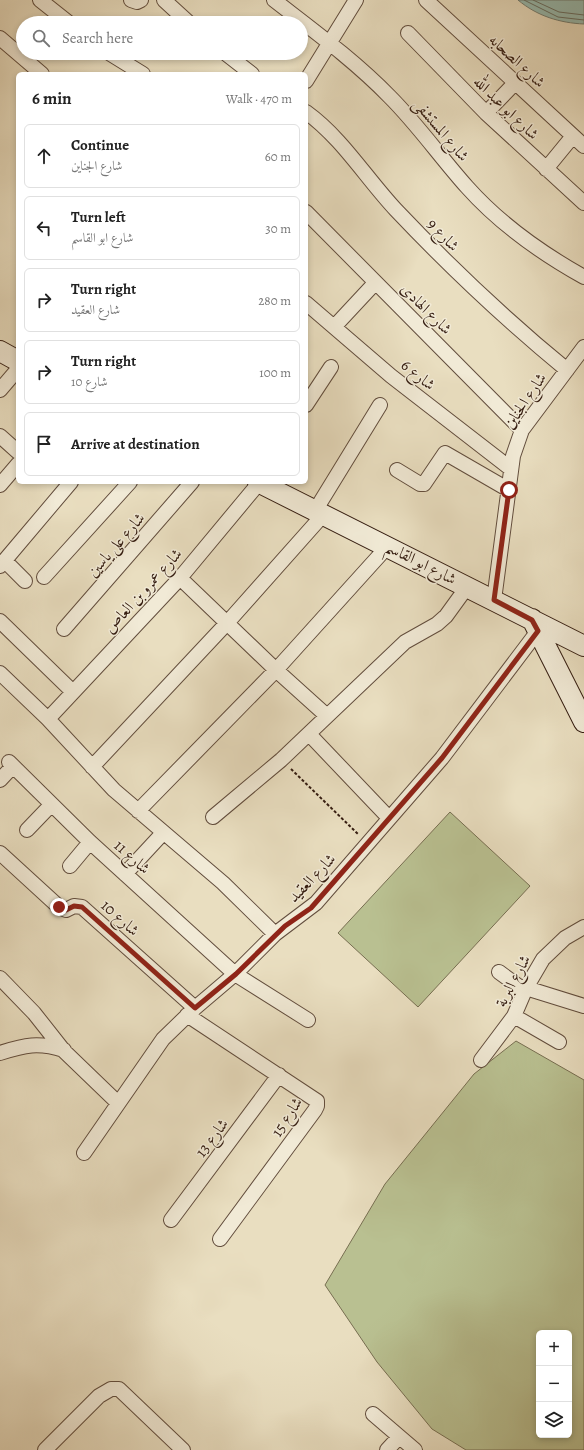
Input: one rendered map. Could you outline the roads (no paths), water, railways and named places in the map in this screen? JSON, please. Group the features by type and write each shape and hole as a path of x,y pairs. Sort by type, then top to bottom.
{"street":[{"path":"40,0 60,16"},
{"path":"131,0 137,2 141,0"},
{"path":"164,0 181,16"},
{"name":"شارع المستشفى","path":"274,0 295,16"},
{"path":"308,78 331,43 356,0"},
{"name":"شارع الصحابه","path":"426,0 584,146"},
{"name":"شارع المستشفى","path":"308,26 331,43 391,97 418,127 468,188 494,215 523,239 554,260 584,277"},
{"name":"شارع ابو عبد الله","path":"408,33 486,113 584,203"},
{"path":"0,38 16,52"},
{"path":"26,60 40,72"},
{"path":"120,60 140,72"},
{"path":"234,60 249,72"},
{"path":"486,113 515,83"},
{"name":"شارع 9","path":"308,114 337,141 389,203 431,248 480,295 567,370"},
{"path":"546,169 573,136"},
{"name":"شارع الهادى","path":"308,214 522,430"},
{"path":"334,327 375,282"},
{"name":"شارع 6","path":"308,306 438,414 511,469"},
{"name":"شارع الجناين","path":"494,600 513,456 522,430 584,347"},
{"path":"0,352 16,360"},
{"path":"308,402 331,367"},
{"path":"0,390 16,371"},
{"path":"92,767 227,623 319,513 380,405"},
{"path":"0,436 16,450"},
{"path":"397,470 420,484 424,484 445,453 509,490"},
{"path":"0,485 16,466"},
{"path":"25,581 2,563 69,484"},
{"path":"44,577 128,484"},
{"name":"شارع على ياسين","path":"64,629 190,484"},
{"name":"شارع عمرو بن العاص","path":"48,719 180,578 256,484"},
{"name":"شارع ابو القاسم","path":"262,484 494,600 535,625 584,646"},
{"path":"138,811 276,670 388,546"},
{"path":"180,578 276,670 327,716"},
{"path":"213,817 281,760 405,642 437,624 446,616 467,587"},
{"path":"0,621 73,692"},
{"path":"535,625 584,722"},
{"name":"شارع العقيد","path":"84,1153 154,1050 172,1029 191,1011 236,974 275,934 311,908 442,758 535,625"},
{"path":"0,673 48,719 92,767 138,811 223,883 275,934"},
{"path":"308,734 389,818"},
{"name":"شارع 11","path":"0,780 11,764 90,842 236,974 308,1020"},
{"path":"27,830 51,805"},
{"path":"125,874 163,833"},
{"path":"70,866 90,842"},
{"name":"شارع 10","path":"0,853 59,907 66,910 74,906 82,907 191,1011"},
{"name":"شارع البربة","path":"482,1060 514,1016 535,971 554,948 584,927"},
{"path":"499,972 526,989 584,1006"},
{"path":"0,978 34,1013 64,1050 118,1103"},
{"name":"شارع 15","path":"191,1011 317,1101 317,1106 220,1239"},
{"path":"514,1016 559,1042"},
{"path":"0,1053 28,1045 46,1045 64,1050"},
{"name":"شارع 13","path":"171,1220 279,1075"},
{"path":"45,1450 99,1396 111,1389 119,1389 183,1450"},
{"path":"373,1414 415,1450"},
{"path":"387,1450 399,1437"}],"water":[{"path":"518,0 584,0 584,24 549,18 525,6"}]}
